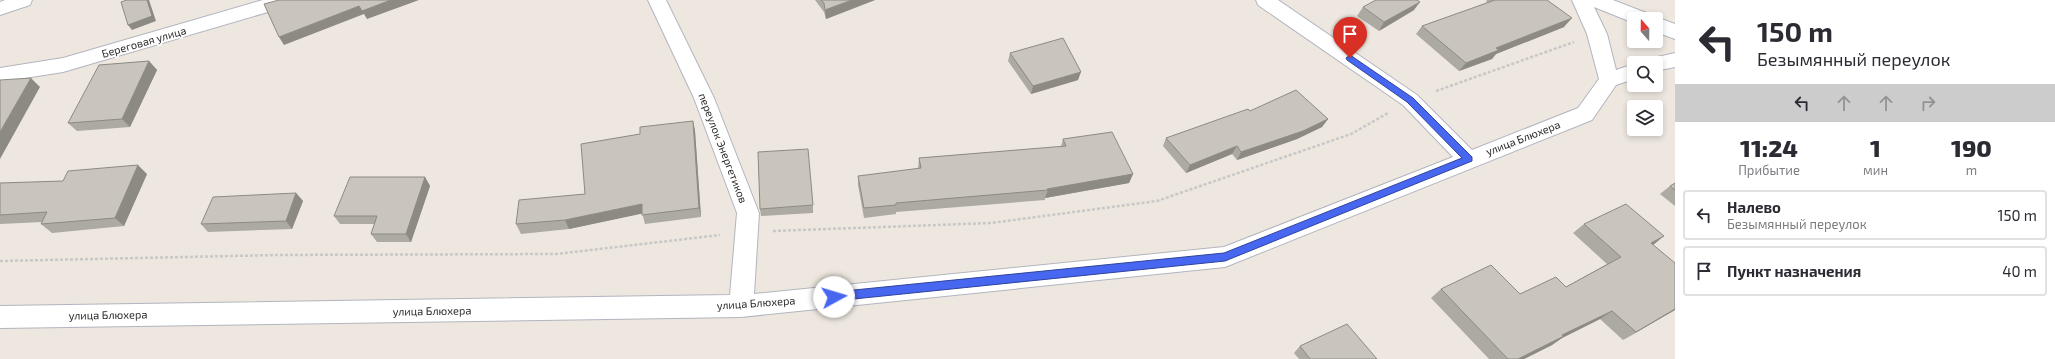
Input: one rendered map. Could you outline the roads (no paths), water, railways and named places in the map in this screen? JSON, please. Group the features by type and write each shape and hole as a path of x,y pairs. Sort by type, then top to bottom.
{"street":[{"path":"0,9 23,0"},
{"name":"Береговая улица","path":"0,75 63,65 285,0"},
{"path":"1265,0 1410,100 1468,159"},
{"path":"1581,0 1597,34 1609,80 1627,74"},
{"path":"1595,0 1627,13"},
{"name":"переулок Энергетиков","path":"663,1 704,98 748,213 741,306"},
{"path":"1663,27 1675,32"},
{"path":"1663,63 1675,60"},
{"name":"улица Блюхера","path":"0,317 741,306 1225,257 1468,159 1585,114 1609,80"}]}
